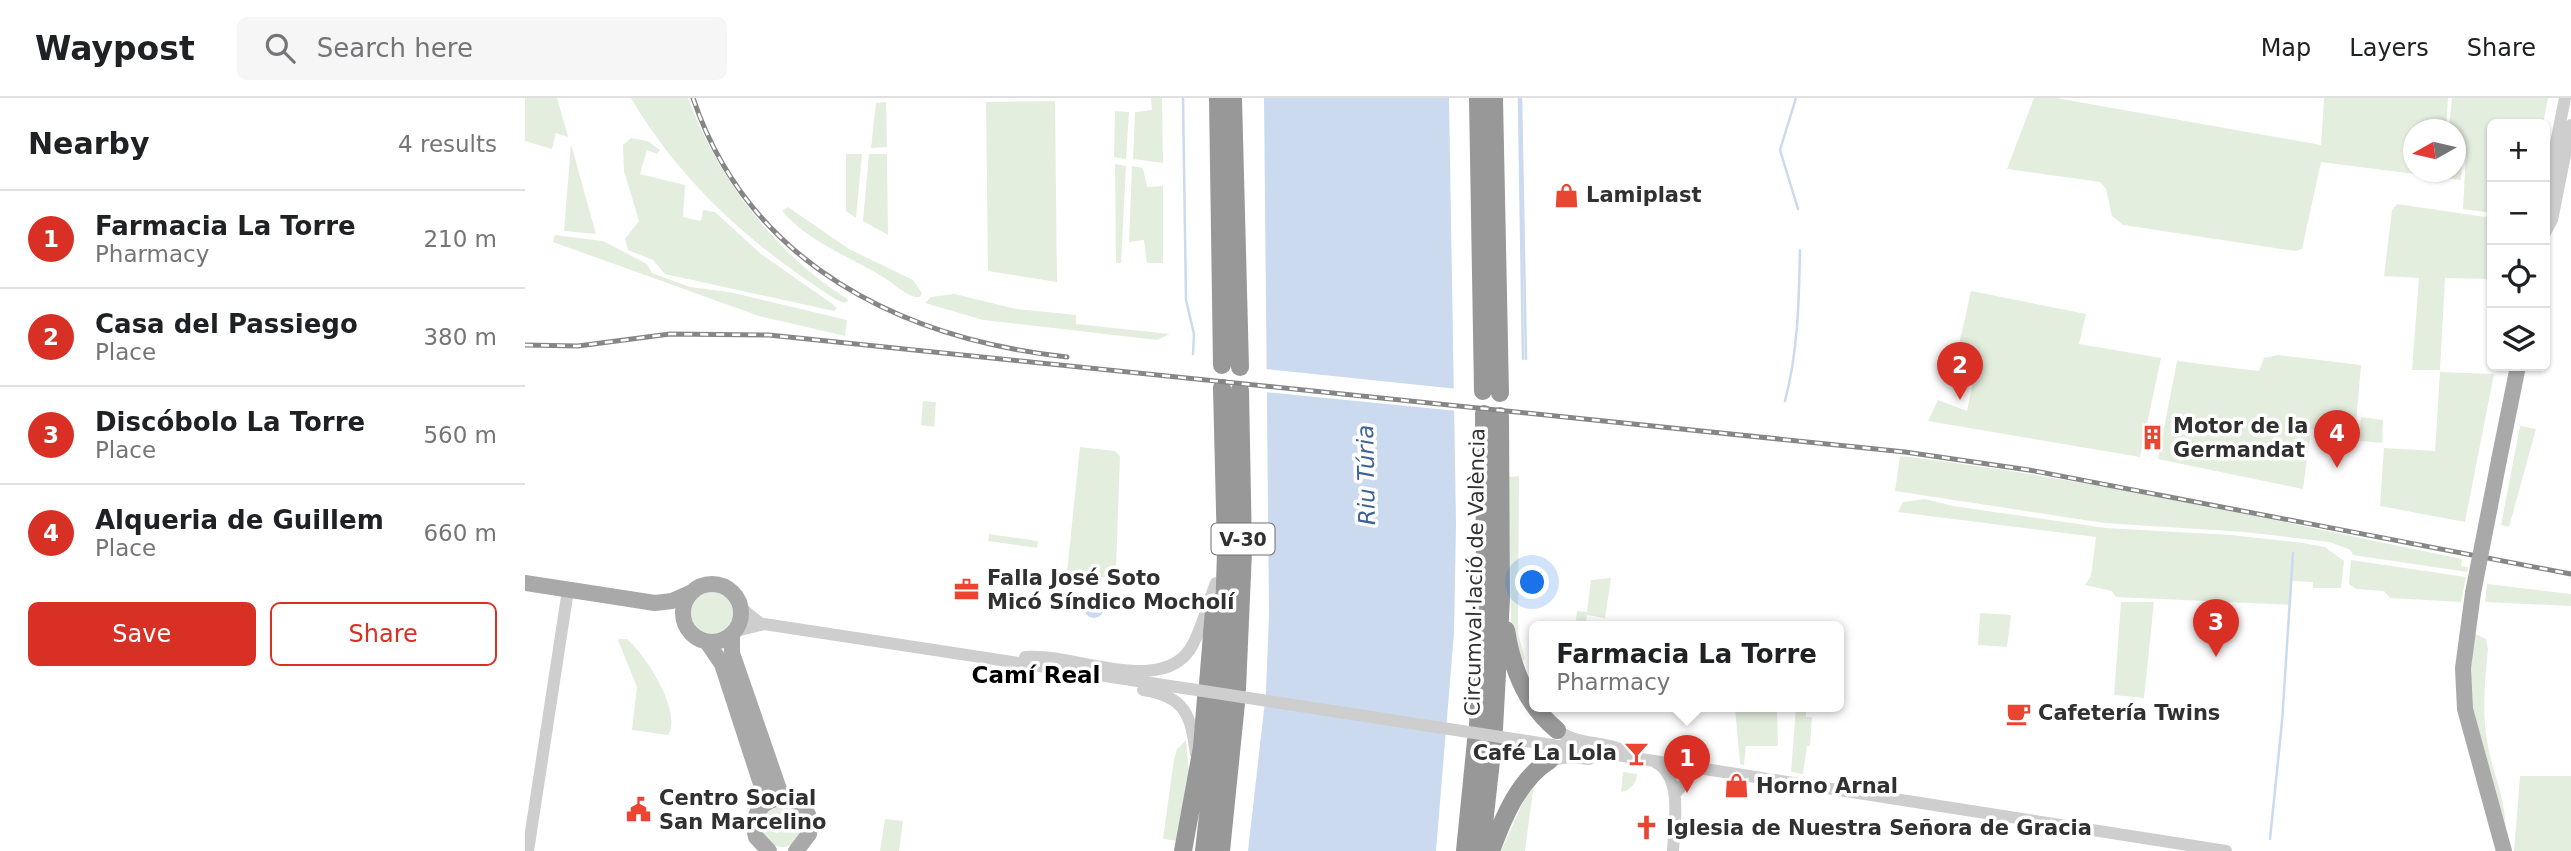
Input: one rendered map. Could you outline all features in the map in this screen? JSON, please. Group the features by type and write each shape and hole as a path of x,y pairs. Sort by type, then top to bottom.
{"highway":[{"path":"1210,98 1213,148 1218,164"},
{"path":"1218,98 1218,164 1231,366 1233,98"},
{"path":"1478,98 1492,392 1494,98"},
{"name":"V-30","path":"1205,851 1217,693 1231,389 1243,551 1217,693 1221,851"},
{"name":"Circumval·lació de València","path":"1465,851 1485,735 1500,599 1492,415 1485,574 1485,735 1481,851"},
{"path":"1183,851 1197,775 1217,693 1216,583 1224,537"},
{"path":"1500,599 1511,657 1529,699"},
{"path":"1537,712 1557,730"},
{"path":"1491,851 1521,787 1535,770 1551,760"}],"main road":[{"path":"2504,851 2465,709 2464,648 2517,371"},
{"path":"525,583 655,603 672,601 705,585 720,585 736,595 741,608 732,653 782,798"},
{"path":"568,590 573,595 665,611 684,622 693,635 707,642 722,664 762,787 765,804"},
{"path":"684,622 684,606 692,592"},
{"path":"707,642 723,640 734,633"},
{"path":"769,851 760,844 754,830 756,816 765,804 782,798 798,803 809,817 809,834 800,850"},
{"path":"2492,851 2495,821"}],"street":[{"path":"2548,182 2565,98"},
{"path":"2550,225 2571,125"},
{"path":"1007,660 1044,657 1147,672 1160,671 1181,660 1193,645 1216,583"},
{"path":"528,850 568,590"},
{"path":"741,608 761,624"},
{"path":"734,633 761,624 1527,741 1648,761 1682,781"},
{"path":"1032,664 1044,674 1156,692 1170,697 1181,705 1190,720 1197,775"},
{"path":"1557,730 1571,738 1609,745 1664,768 1669,778 1682,781 1702,769 2227,851"},
{"path":"1551,760 1569,757 1605,761 1648,761"},
{"path":"1673,851 1682,781"}],"green space":[{"path":"525,98 557,98 568,137 556,133 552,149 525,141"},
{"path":"631,98 688,98 715,157 752,212 797,260 849,300 845,303 837,300 806,280 749,236 722,211 696,186 673,158"},
{"path":"1151,98 1162,98 1163,163 1133,159 1135,112 1152,110"},
{"path":"2034,98 2056,98 2321,145 2324,98 2448,98 2447,119 2403,119 2403,173 2321,162 2302,249 2295,251 2123,225 2112,216 2106,189 2100,182 2007,169"},
{"path":"2452,98 2548,98 2544,119 2487,119 2487,212 2463,209 2466,119 2450,119"},
{"path":"1055,101 1057,282 988,271 986,102"},
{"path":"886,102 887,147 871,148 876,103"},
{"path":"1115,111 1129,112 1126,159 1114,157"},
{"path":"631,138 648,141 660,150 657,154 647,150 640,174 685,185 683,217 701,221 703,210 715,212 761,254 837,308 834,311 665,274 653,260 628,250 625,239 639,221 624,171 623,145"},
{"path":"571,144 596,234 564,231"},
{"path":"846,154 862,154 856,218 846,211"},
{"path":"869,154 887,154 888,235 863,221"},
{"path":"1115,164 1126,166 1121,263 1116,263"},
{"path":"1132,166 1143,168 1147,187 1163,186 1163,263 1147,263 1144,240 1129,242"},
{"path":"2397,204 2487,217 2487,279 2445,278 2440,370 2412,370 2419,278 2384,276 2392,210"},
{"path":"788,207 849,249 913,280 922,293 920,297 905,293 883,277 805,232 782,211"},
{"path":"555,235 603,241 647,264 652,273 690,287 729,292 847,320 845,336 759,316 553,242"},
{"path":"1971,291 2086,314 2079,344 2161,358 2140,457 1928,421 1938,400 1967,411 1973,381 1952,376"},
{"path":"955,294 1016,309 1076,315 1076,324 1170,334 1157,340 983,320 925,303 931,297"},
{"path":"2278,355 2361,365 2355,436 2311,429 2303,489 2158,459 2177,361 2259,371 2264,358"},
{"path":"2440,372 2494,374 2465,522 2380,506 2384,448 2435,451"},
{"path":"923,401 936,402 934,427 921,425"},
{"path":"2361,417 2383,420 2382,443 2359,441"},
{"path":"2520,426 2536,429 2509,527 2501,525"},
{"path":"1080,447 1115,451 1120,456 1116,569 1109,578 1067,572"},
{"path":"1900,456 2112,488 2252,516 2462,559 2461,566 2468,567 2467,572 2353,555 2350,550 2330,542 2244,532 2104,523 1895,491"},
{"path":"1519,476 1518,633 1525,658 1522,664 1511,621 1509,477"},
{"path":"1925,499 1953,506 2106,528 2231,535 2325,547 2344,561 2341,588 2313,588 2313,582 2292,581 2291,605 2116,597 2112,591 2085,585 2091,576 2096,537 1898,512 1903,502"},
{"path":"989,534 1038,541 1037,548 988,541"},
{"path":"2351,560 2466,577 2461,602 2390,598 2384,591 2356,589 2349,584"},
{"path":"1611,578 1605,618 1587,615 1586,621 1576,621 1577,611 1587,612 1591,580"},
{"path":"2487,584 2571,594 2571,606 2485,602"},
{"path":"712,592 727,598 733,613 727,628 712,634 697,628 691,613 697,598"},
{"path":"2121,602 2154,602 2144,698 2114,695"},
{"path":"1980,613 2011,615 2007,647 1978,645"},
{"path":"2473,633 2486,639 2488,649 2485,729 2504,811 2505,835 2478,743 2469,685"},
{"path":"627,639 635,646 660,684 670,712 671,725 668,735 632,730 637,687 618,640"},
{"path":"1735,712 1777,712 1778,746 1746,746 1744,765 1740,764"},
{"path":"1796,712 1806,712 1806,717 1812,717 1810,746 1807,746 1803,774 1791,772"},
{"path":"1186,740 1189,773 1178,841 1163,839 1174,759 1177,749"},
{"path":"1623,772 1637,774 1637,777 1630,788 1621,792"},
{"path":"1535,776 1525,851 1501,851"},
{"path":"2520,776 2571,776 2571,851 2514,851"},
{"path":"782,807 790,808 796,813 801,819 801,835 796,841 790,846 782,847 774,846 768,841 763,835 762,827 763,819 768,813 774,808"},
{"path":"885,819 903,821 899,851 880,851"}],"water":[{"name":"Riu Túria","path":"1264,98 1449,98 1456,524 1454,633 1436,851 1248,851 1266,692 1269,613"},
{"path":"1094,598 1101,601 1104,608 1101,615 1094,618 1087,615 1084,608 1087,601"}],"pier":[{"path":"1265,369 1458,389 1458,411 1265,392"}],"waterway":[{"path":"1183,98 1186,300 1194,334 1193,354"},
{"path":"1519,98 1523,359"},
{"path":"1521,98 1526,359"},
{"path":"1796,98 1780,150 1798,209"},
{"path":"1785,401 1795,345 1800,250"},
{"path":"2270,839 2282,722 2293,553"}],"railway":[{"path":"693,98 718,156 752,206 793,249 839,283 891,311 947,332 1006,348 1067,357"},
{"path":"525,345 578,346 670,334 769,335 1905,452 2029,470 2571,574"}],"place":[{"name":"Lamiplast","path":"1566,195"},
{"name":"Casa del Passiego","path":"1960,400"},
{"name":"Motor de la Germandat","path":"2153,438"},
{"name":"Alqueria de Guillem","path":"2337,468"},
{"name":"Falla José Soto Micó Síndico Mocholí","path":"967,590"},
{"name":"Discóbolo La Torre","path":"2216,657"},
{"name":"Cafetería Twins","path":"2018,713"},
{"name":"Café La Lola","path":"1637,753"},
{"name":"Horno Arnal","path":"1736,786"},
{"name":"Farmacia La Torre","path":"1687,793"},
{"name":"Centro Social San Marcelino","path":"639,810"},
{"name":"Iglesia de Nuestra Señora de Gracia","path":"1646,828"}],"district":[{"name":"Camí Real","path":"1036,675"}]}
